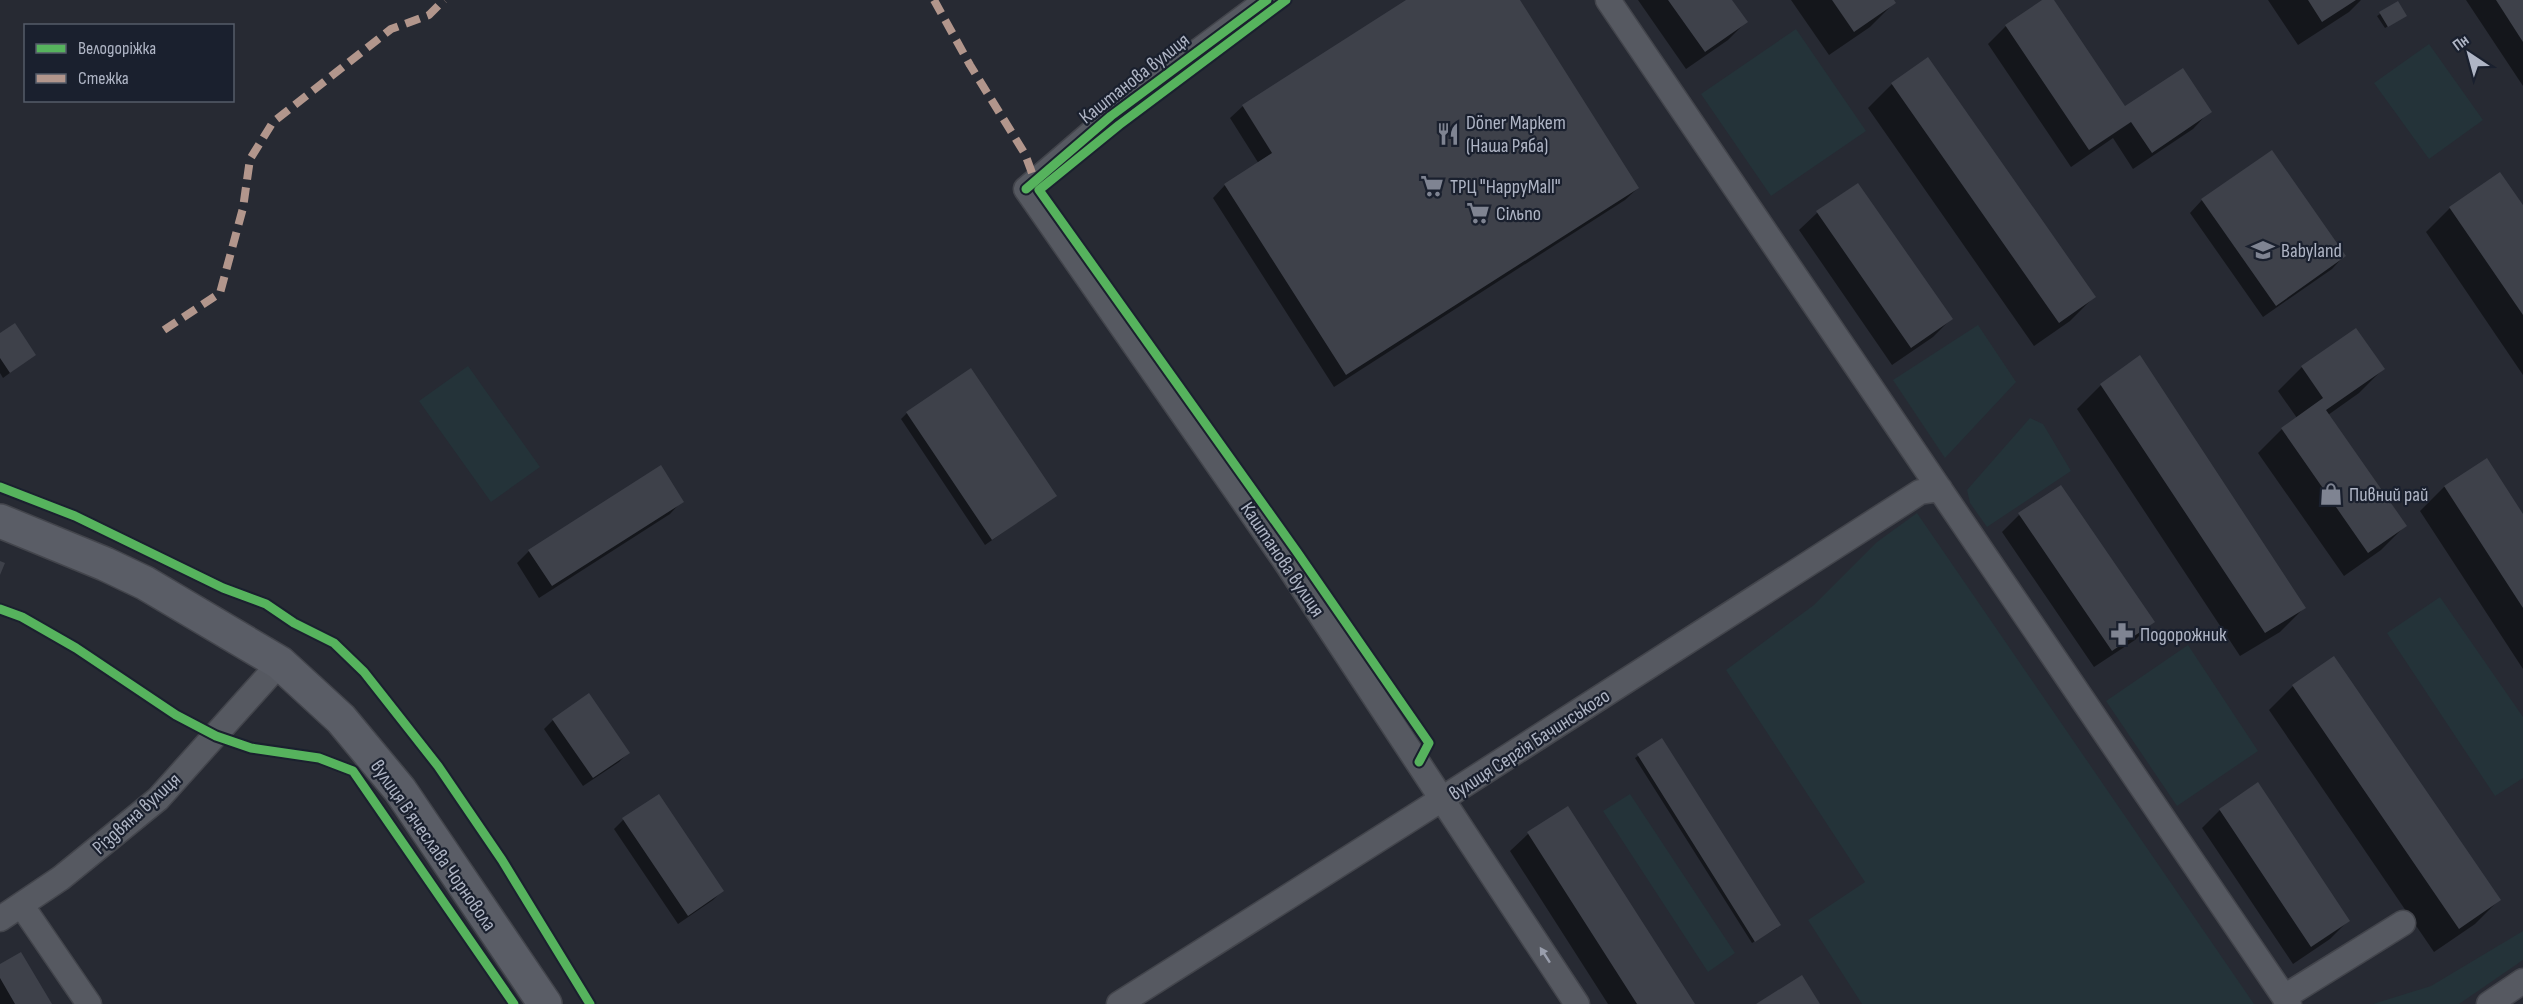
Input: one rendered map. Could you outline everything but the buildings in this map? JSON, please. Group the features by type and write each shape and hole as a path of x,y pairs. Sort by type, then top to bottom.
{"main road":[{"name":"вулиця Вʼячеслава Чорновола","path":"0,521 145,583 280,663 341,719 400,790 545,1004"}],"street":[{"name":"Каштанова вулиця","path":"1267,0 1112,116 1026,189 1285,561 1442,800"},
{"path":"1608,0 2287,1000 2403,923"},
{"name":"вулиця Сергія Бачинського","path":"1119,1004 1442,800 1920,492 1940,489"},
{"name":"Різдвяна вулиця","path":"0,919 62,878 158,799 280,663"},
{"path":"1442,800 1577,1004"},
{"path":"22,906 89,1004"},
{"path":"2489,1004 2523,981"}],"shaded area":[{"path":"1796,29 1866,131 1771,196 1701,94"},
{"path":"2429,44 2483,120 2429,159 2374,83"},
{"path":"1978,325 2016,382 1945,458 1893,380"},
{"path":"468,366 540,467 491,502 419,401"},
{"path":"2030,418 2043,424 2071,471 1987,527 1970,503 1967,490"},
{"path":"1917,513 2254,1004 1862,1004 1808,920 1865,882 1726,670 1814,605 1877,542"},
{"path":"2440,597 2523,717 2523,778 2495,796 2387,633"},
{"path":"2188,645 2258,751 2177,806 2106,701"},
{"path":"1630,794 1735,953 1708,972 1603,811"},
{"path":"2523,931 2523,960 2459,1004 2373,1004 2431,986"}],"marked path":[{"path":"164,330 220,293 243,208 250,159 273,122 391,29 429,15 444,0"},
{"path":"934,0 970,65 1025,154 1035,181"}],"cycle path":[{"path":"1026,189 1111,116 1267,0"},
{"path":"1286,0 1119,125 1039,190 1297,552 1429,743 1419,762"},
{"path":"0,487 75,516 223,588 266,604 294,623 334,643 364,672 438,766 502,860 590,1004"},
{"path":"0,609 22,617 76,648 176,715 216,736 251,748 319,758 353,771 514,1004"}],"place":[{"name":"Döner Maркет (Наша Ряба)","path":"1448,134"},
{"name":"ТРЦ \"HappyMall\"","path":"1432,186"},
{"name":"Сільпо","path":"1478,213"},
{"name":"Babyland","path":"2263,250"},
{"name":"Пивний рай","path":"2331,494"},
{"name":"Подорожник","path":"2122,634"}]}
